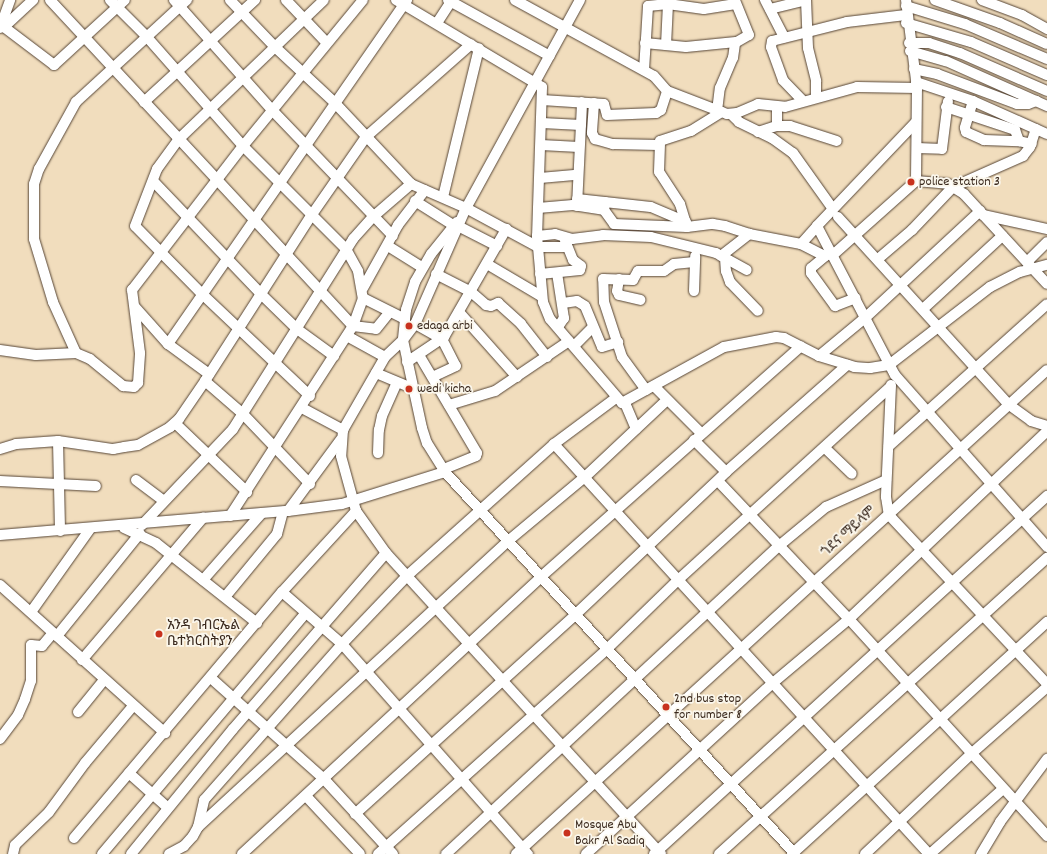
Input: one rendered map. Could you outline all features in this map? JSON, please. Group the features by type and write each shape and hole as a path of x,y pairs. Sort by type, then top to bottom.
{"street":[{"path":"2,27 10,0"},
{"path":"2,27 33,0"},
{"path":"50,0 253,221 353,326 376,328 390,312"},
{"path":"2,27 54,65 83,37 113,4 125,0"},
{"path":"230,0 275,47 335,103 411,184 466,208 538,247 603,235 651,238 696,248 723,257 746,270"},
{"path":"144,102 211,43 255,0"},
{"path":"286,0 304,21 327,43"},
{"path":"310,396 239,330 135,226 154,182 160,163 178,140 304,21 324,0"},
{"path":"0,350 25,355 76,353 90,358 123,386 134,387 138,383 140,353 132,290 190,218 243,146 362,0"},
{"path":"437,23 450,0 550,56"},
{"path":"515,0 644,70 654,76 667,91 719,112 732,115 739,122 793,153 836,213 1008,404 1031,421 1047,426"},
{"path":"580,0 466,208 457,223 422,267 409,298 403,340 407,362 427,443 444,471 542,576 575,615 733,784 793,854 940,717 1047,622"},
{"path":"784,37 767,4 806,0 808,33 816,97"},
{"path":"936,0 1000,23 1047,44"},
{"path":"983,0 1022,15 1047,29"},
{"path":"76,353 53,302 34,239 34,184 39,169 76,102 180,2 211,43 242,78 393,236"},
{"path":"168,344 403,2 542,87 542,145 537,236 542,296 546,312 621,401 636,429"},
{"path":"644,70 645,43 648,6 664,3 704,9 736,2 749,33 747,38 736,42 686,47 645,43"},
{"path":"664,3 666,45"},
{"path":"113,4 146,36 212,109 243,146 346,250 358,271 363,293 390,312 405,319"},
{"path":"856,298 835,306 810,271 916,181 916,85 906,11"},
{"path":"906,11 971,42 1047,75"},
{"path":"803,101 783,80 771,47 772,41 847,22 906,11 965,24 1047,59"},
{"path":"719,112 720,88 733,58 736,42"},
{"path":"910,47 929,44 960,53 1047,91"},
{"path":"0,449 16,444 58,441 113,448 124,447 148,440 175,423 262,295 336,178 366,137 475,46"},
{"path":"443,197 475,46"},
{"path":"910,47 946,61 1047,106"},
{"path":"914,69 937,74 1003,100 1024,105 1036,101"},
{"path":"1023,95 1029,83"},
{"path":"732,115 758,104 777,107 857,87 916,85 950,93 973,101 1047,134"},
{"path":"542,100 606,105 607,115 659,112 667,91"},
{"path":"917,148 942,149 946,107 950,93"},
{"path":"997,112 1003,100"},
{"path":"973,101 964,130 973,136 990,141 1018,141 1032,144"},
{"path":"577,203 577,175 582,102"},
{"path":"594,103 592,124 593,136 602,142 659,145"},
{"path":"777,107 777,126"},
{"path":"946,107 969,116 1015,130 1018,141"},
{"path":"687,225 676,196 659,172 659,145 663,139 691,131 719,112"},
{"path":"801,244 817,226 836,213 916,122"},
{"path":"542,124 592,124"},
{"path":"758,132 777,126 802,129 837,141"},
{"path":"878,260 918,225 953,187 1023,156 1032,144 1036,129"},
{"path":"542,145 579,147"},
{"path":"540,178 577,175"},
{"path":"916,181 953,187 982,213 1047,284"},
{"path":"154,182 262,295 298,329 334,356"},
{"path":"0,739 18,715 31,681 31,645 42,646 55,635 164,501 208,456 243,414 298,329 346,250 374,216 411,184"},
{"path":"230,516 247,492 275,446 310,396 347,336 353,326 363,293 393,236 414,201 426,190"},
{"path":"414,201 497,246"},
{"path":"538,208 577,203 651,208 687,225"},
{"path":"604,206 614,224 652,226 713,224 749,234 801,244 830,254"},
{"path":"982,213 1047,229"},
{"path":"819,356 866,318 900,285 982,213"},
{"path":"225,598 277,534 285,512 310,484 342,435 385,357 403,340 415,324 457,223"},
{"path":"651,238 652,226"},
{"path":"817,226 830,254 856,298 894,375 1047,547"},
{"path":"407,362 442,339 506,229"},
{"path":"537,236 554,234 565,242 573,260 580,264 581,269 540,274"},
{"path":"723,257 749,234"},
{"path":"923,309 1002,236"},
{"path":"198,827 204,800 342,644 406,576 554,444 621,401 650,388 731,345 779,337 801,346 819,356 847,365 870,368 889,365 990,287 1030,265 1047,242"},
{"path":"388,246 422,267"},
{"path":"694,291 694,262 696,248"},
{"path":"723,257 730,282 758,311"},
{"path":"694,262 674,264 664,271 638,271 633,280 603,279 604,302 624,359 650,388 667,400 726,472"},
{"path":"487,264 542,296"},
{"path":"1030,265 1047,265"},
{"path":"557,273 564,318 558,327"},
{"path":"436,274 470,291 486,305 491,306 497,302 507,310 547,357"},
{"path":"619,279 617,291 619,295 640,300"},
{"path":"562,302 579,302 585,306 592,328 603,348 618,342"},
{"path":"588,312 604,302"},
{"path":"889,446 1047,304"},
{"path":"135,307 168,344 207,377 310,484"},
{"path":"459,312 517,377"},
{"path":"415,324 442,339 456,367 432,377"},
{"path":"449,405 495,391 547,357 572,343 592,328"},
{"path":"347,336 385,357"},
{"path":"242,854 542,576 616,512 698,436 801,346"},
{"path":"0,535 120,526 141,529 203,518 354,506 444,471 477,455 419,355"},
{"path":"355,814 575,615 726,472 847,365"},
{"name":"ጎደና ማይላም","path":"522,852 669,714 1047,370"},
{"path":"376,373 396,384 414,389"},
{"path":"894,375 890,387 889,446 886,480 886,507 889,515 1047,684"},
{"path":"378,453 379,430 382,416 396,384"},
{"path":"378,854 390,851 460,779 607,649 678,580 825,448 890,387"},
{"path":"169,854 184,846 198,827 367,673 508,541 586,476 667,400"},
{"path":"302,408 342,435"},
{"path":"175,423 247,492"},
{"path":"586,854 702,751 774,682 849,619 990,483 1041,439 1047,431"},
{"path":"342,435 340,456 354,506 386,553 628,817 657,853 1047,496"},
{"path":"58,441 60,531"},
{"path":"554,444 586,476 616,512 708,613 743,648 929,854 1003,789"},
{"path":"825,448 852,474"},
{"path":"136,480 164,501"},
{"path":"446,854 780,545 826,507 886,480"},
{"path":"0,481 96,486"},
{"path":"718,481 879,651 1047,836"},
{"path":"74,838 128,773 165,733 354,506"},
{"path":"203,580 261,514"},
{"path":"82,660 203,518"},
{"path":"31,612 90,529"},
{"path":"141,529 257,623"},
{"path":"131,854 248,712 386,553"},
{"path":"719,854 908,684 983,614 1047,558"},
{"path":"0,585 104,680 165,733"},
{"path":"282,592 305,614 342,644 430,747 490,813 522,852"},
{"path":"102,854 154,795 305,614"},
{"path":"211,678 248,712 269,728 324,779 390,851"},
{"path":"78,712 104,680"},
{"path":"865,854 971,754 1047,687"},
{"path":"13,854 14,844 49,812 85,763 133,706"},
{"path":"981,854 992,833 1047,759"},
{"path":"128,773 168,808"},
{"path":"306,796 360,854"}],"place":[{"name":"police station 3","path":"911,182"},
{"name":"edaga arbi","path":"409,326"},
{"name":"wedi kicha","path":"409,389"},
{"name":"አንዳ ገብርኤል ቤተክርስትያን","path":"159,634"},
{"name":"2nd bus stop for number 8","path":"666,707"},
{"name":"Mosque Abu Bakr Al Sadiq","path":"567,833"}]}
